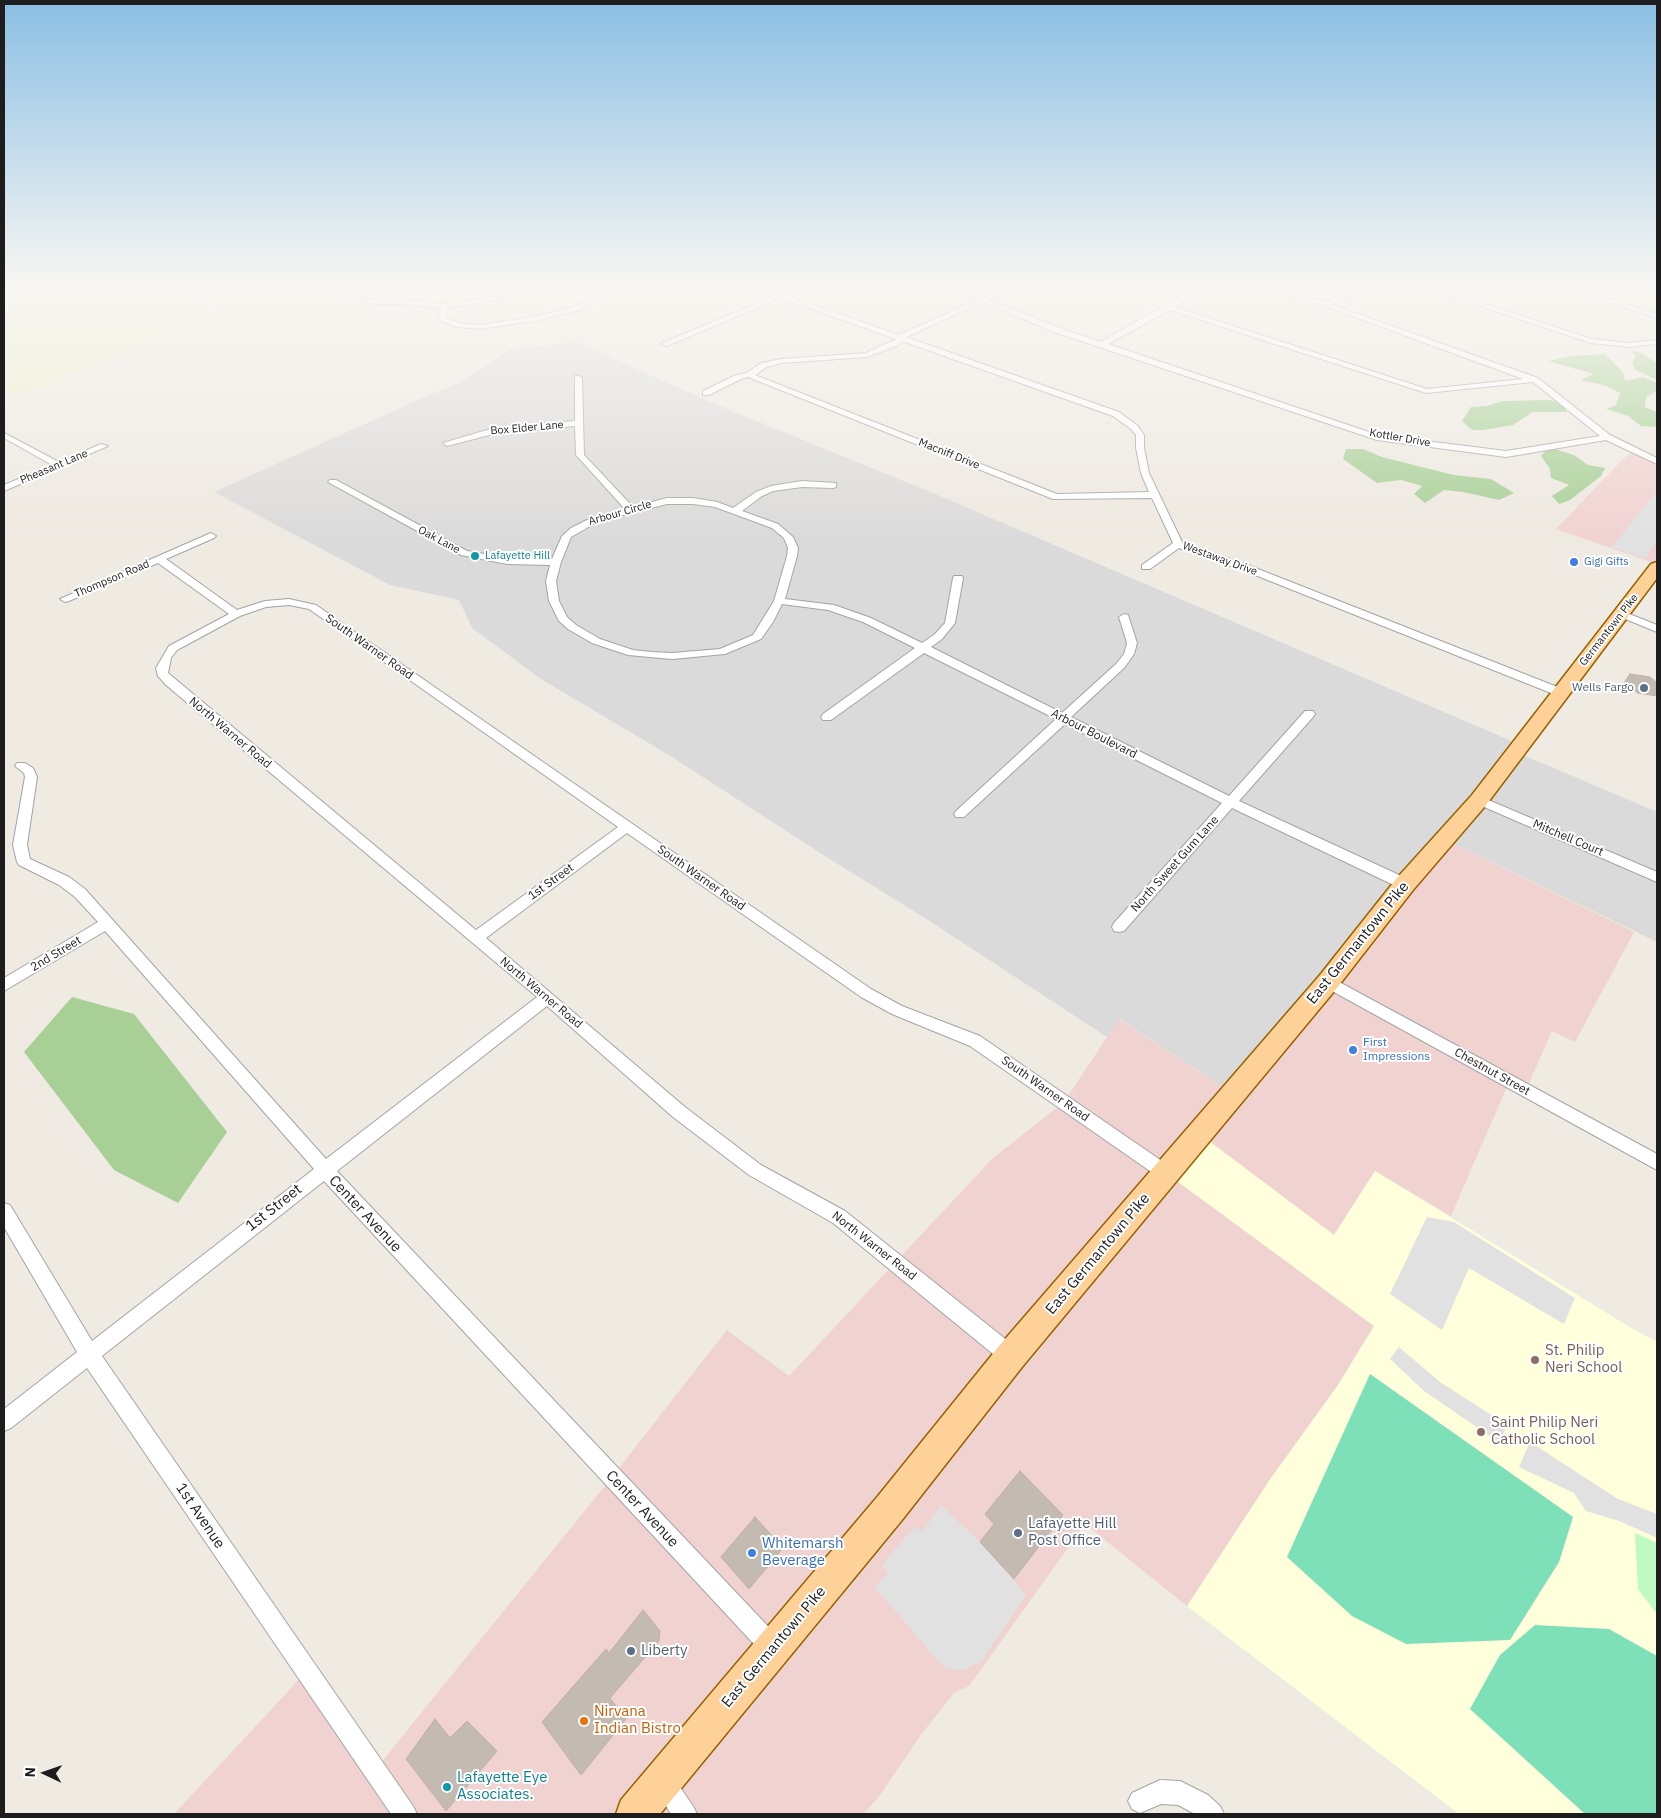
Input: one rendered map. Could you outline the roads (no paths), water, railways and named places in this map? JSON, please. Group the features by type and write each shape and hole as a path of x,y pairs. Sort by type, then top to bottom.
{"main road":[{"name":"Germantown Pike","path":"1560,693 1657,567"},
{"name":"East Germantown Pike","path":"635,1814 774,1649 1011,1356 1328,982 1405,884 1479,800 1560,693"}],"street":[{"path":"706,393 754,372"},
{"name":"Westaway Drive","path":"998,372 1125,418 1140,435 1140,448 1145,473 1178,544 1249,569 1560,693"},
{"name":"Kottler Drive","path":"1184,372 1377,437 1506,454 1608,437"},
{"path":"1367,372 1426,391 1535,380"},
{"path":"1512,372 1535,380 1608,437 1657,461"},
{"name":"Macniff Drive","path":"749,375 1056,496 1156,496"},
{"path":"578,377 580,450 582,459 630,509"},
{"name":"Box Elder Lane","path":"447,443 497,430 579,423"},
{"path":"4,434 59,465"},
{"name":"Pheasant Lane","path":"4,488 104,446"},
{"name":"Oak Lane","path":"333,482 464,553 499,560 556,562"},
{"path":"735,511 758,494 776,488 802,484 833,485"},
{"name":"Arbour Circle","path":"686,500 717,505 735,511 774,526 788,536 793,548 779,601 768,622 757,637 736,647 707,654 672,656 632,653 596,641 572,627 563,619 554,601 551,581 556,562 567,536 574,530 596,518 667,501 686,500"},
{"name":"Thompson Road","path":"64,599 212,536"},
{"path":"1146,567 1178,544"},
{"name":"Thompson Road","path":"159,559 236,614"},
{"path":"826,717 938,637 950,623 958,578"},
{"name":"Arbour Boulevard","path":"779,601 817,605 847,612 923,647 1231,802 1405,884"},
{"name":"South Warner Road","path":"236,614 278,602 297,602 312,607 866,993 897,1010 975,1041 1166,1173"},
{"name":"North Warner Road","path":"236,614 177,644 164,663 162,674 164,678 547,997 679,1112 755,1170 839,1217 1011,1356"},
{"path":"1622,614 1657,629"},
{"path":"960,814 1120,666 1129,654 1132,644 1132,637 1124,617"},
{"name":"North Sweet Gum Lane","path":"1119,926 1309,714"},
{"name":"Center Avenue","path":"21,766 29,771 31,777 20,846 24,862 73,886 108,923 324,1169 774,1649"},
{"name":"Mitchell Court","path":"1479,800 1657,877"},
{"name":"1st Street","path":"476,938 627,826"},
{"name":"2nd Street","path":"4,985 108,923"},
{"name":"Chestnut Street","path":"1328,982 1657,1162"},
{"name":"1st Street","path":"4,1421 324,1169 547,997"},
{"name":"1st Avenue","path":"4,1212 89,1354 405,1814"},
{"path":"663,1782 685,1814"},
{"path":"1140,1801 1160,1792 1180,1793 1200,1803 1212,1814"}],"place":[{"name":"Lafayette Hill","path":"475,556"},
{"name":"Gigi Gifts","path":"1574,562"},
{"name":"Wells Fargo","path":"1644,688"},
{"name":"First Impressions","path":"1353,1050"},
{"name":"St. Philip Neri School","path":"1535,1360"},
{"name":"Saint Philip Neri Catholic School","path":"1481,1432"},
{"name":"Lafayette Hill Post Office","path":"1018,1533"},
{"name":"Whitemarsh Beverage","path":"752,1553"},
{"name":"Liberty","path":"631,1651"},
{"name":"Nirvana Indian Bistro","path":"584,1721"},
{"name":"Lafayette Eye Associates.","path":"447,1787"}]}
